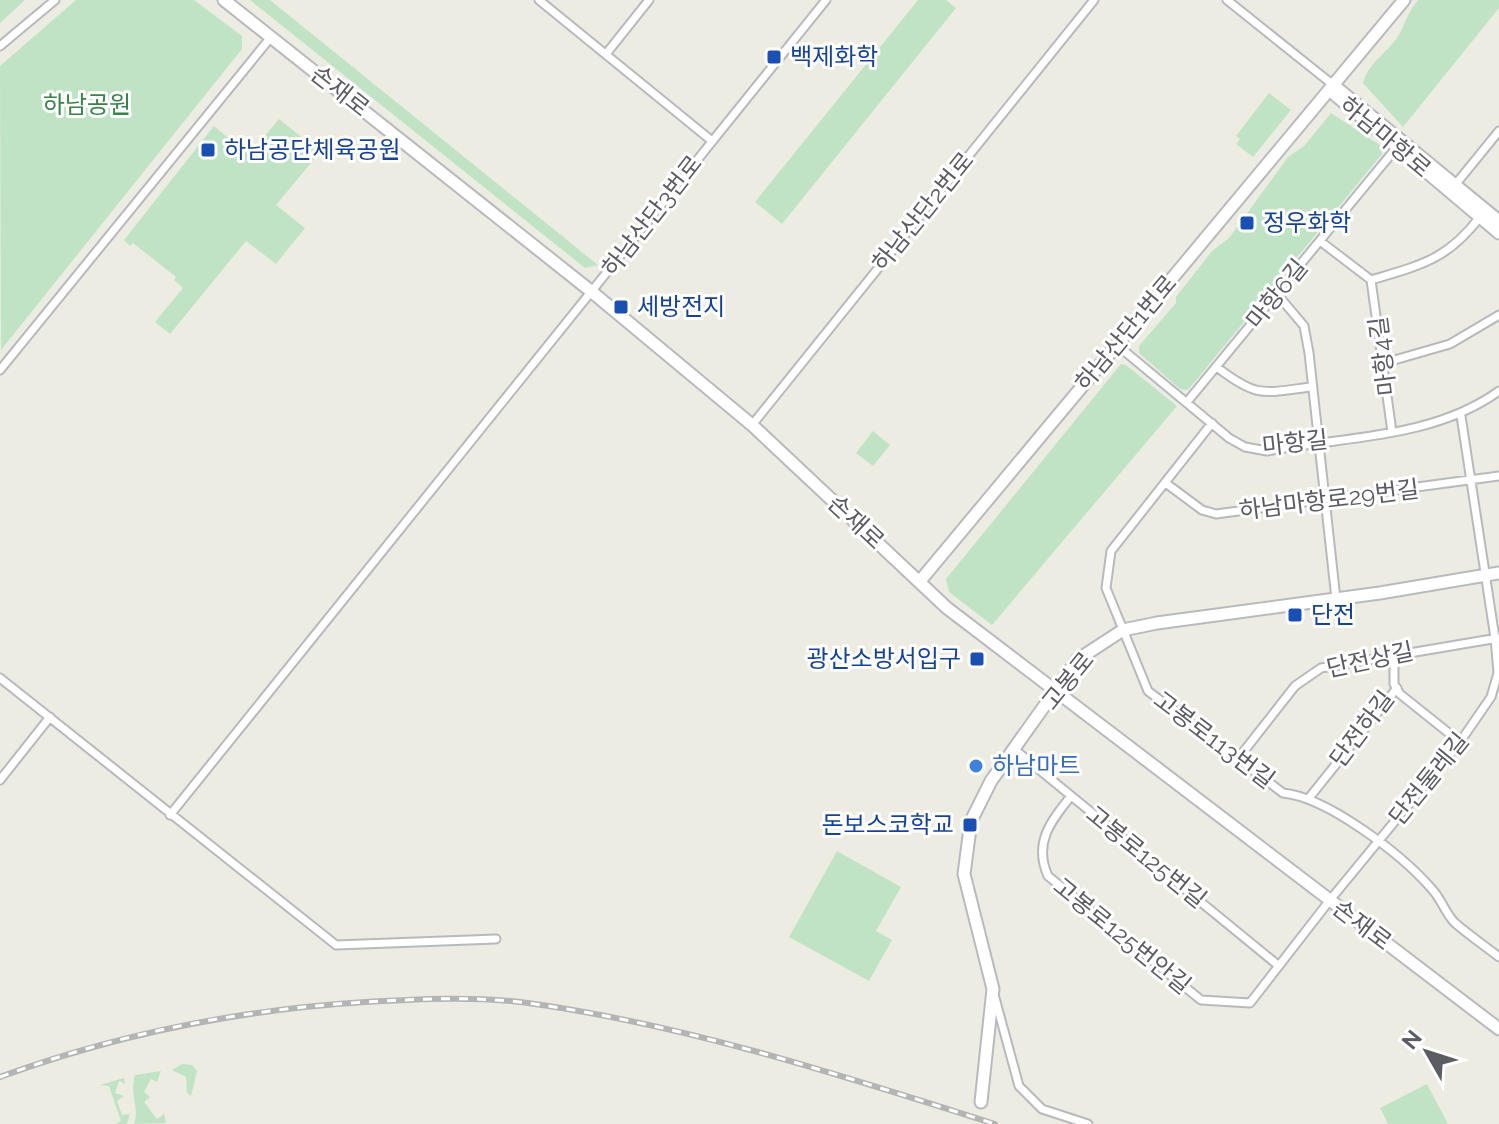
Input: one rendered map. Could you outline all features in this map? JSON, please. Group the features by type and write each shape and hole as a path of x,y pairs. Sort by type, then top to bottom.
{"main road":[{"name":"손재로","path":"224,0 592,292 752,425 947,608 1499,1029"},
{"name":"하남산단1번로","path":"920,581 1404,0"},
{"name":"하남마항로","path":"1332,84 1333,93 1499,233"},
{"name":"하남마항로","path":"1332,84 1499,221"},
{"name":"고봉로","path":"981,1102 993,989 969,899 965,856 971,821 1014,749 1077,660 1123,630 1499,573"}],"street":[{"path":"0,46 55,0"},
{"name":"하남산단3번로","path":"539,0 712,141"},
{"path":"606,54 649,0"},
{"name":"하남산단3번로","path":"170,815 826,0"},
{"name":"하남산단2번로","path":"752,425 1094,0"},
{"path":"1227,0 1332,84"},
{"path":"0,370 271,37"},
{"path":"1455,185 1499,131"},
{"name":"마항6길","path":"1187,402 1397,147"},
{"path":"1320,241 1371,280 1431,262 1463,239 1480,217"},
{"name":"마항4길","path":"1371,280 1392,432"},
{"path":"1277,294 1304,326 1336,599"},
{"path":"1384,363 1450,344 1499,315"},
{"name":"마항길","path":"1117,345 1245,447 1267,451 1392,432 1461,416 1499,391"},
{"path":"1218,368 1247,390 1311,387"},
{"name":"단전둘레길","path":"1330,900 1460,742 1491,697 1498,673 1497,638 1484,577 1461,416"},
{"name":"고봉로113번길","path":"1212,423 1167,484 1111,551 1106,588 1148,691 1283,793 1309,798 1378,842"},
{"name":"하남마항로29번길","path":"1167,484 1202,510 1216,514 1499,476"},
{"name":"단전상길","path":"1237,760 1295,686 1321,668 1497,638"},
{"name":"단전하길","path":"1309,798 1397,688 1394,654"},
{"path":"0,678 336,945 496,939"},
{"path":"1397,688 1460,742"},
{"path":"0,780 50,717"},
{"name":"고봉로125번길","path":"1014,749 1279,966"},
{"name":"고봉로125번안길","path":"1071,796 1047,827 1042,851 1048,876 1201,1000 1250,1003 1330,900"},
{"name":"단전둘레길","path":"1378,842 1432,888 1453,921 1499,957"},
{"path":"993,989 1019,1086 1042,1109 1088,1124"}],"green space":[{"path":"0,0 25,0 0,23"},
{"name":"하남공원","path":"76,0 194,0 242,36 242,49 1,350 0,66"},
{"path":"250,0 270,0 598,265 585,268"},
{"path":"918,0 946,0 956,8 782,224 755,202"},
{"path":"1418,0 1499,0 1499,8 1403,127 1363,83 1370,68 1398,36"},
{"path":"1269,93 1291,110 1253,157 1236,144 1240,139 1236,136"},
{"path":"1331,113 1380,145 1382,154 1188,390 1180,389 1139,353 1139,346 1176,303 1176,297 1212,251 1229,238 1288,157 1304,146"},
{"path":"279,119 320,152 276,205 305,228 276,264 246,241 170,334 155,322 183,288 174,280 176,277 133,243 130,246 124,240 214,126 249,155"},
{"path":"1121,364 1177,406 992,625 949,592 946,579"},
{"path":"873,431 890,445 873,466 856,453"},
{"path":"837,851 901,887 876,931 892,940 869,981 789,937"},
{"path":"182,1064 192,1065 197,1071 191,1096 187,1093 186,1077 172,1070"},
{"path":"161,1071 157,1082 151,1079 144,1092 150,1097 144,1102 157,1119 164,1114 166,1123 134,1124 135,1075"},
{"path":"124,1078 125,1084 119,1081 115,1093 124,1096 117,1101 122,1115 130,1114 127,1124 115,1124 121,1121 109,1086 100,1085"},
{"path":"1427,1084 1448,1124 1388,1124 1380,1108"}],"railway":[{"path":"0,1077 135,1036 225,1018 365,1002 487,999 587,1013 706,1038 822,1070 995,1124"}],"place":[{"name":"백제화학","path":"774,57"},
{"name":"하남공단체육공원","path":"208,150"},
{"name":"정우화학","path":"1247,223"},
{"name":"세방전지","path":"621,307"},
{"name":"단전","path":"1295,615"},
{"name":"광산소방서입구","path":"977,659"},
{"name":"하남마트","path":"976,766"},
{"name":"돈보스코학교","path":"970,825"}]}
